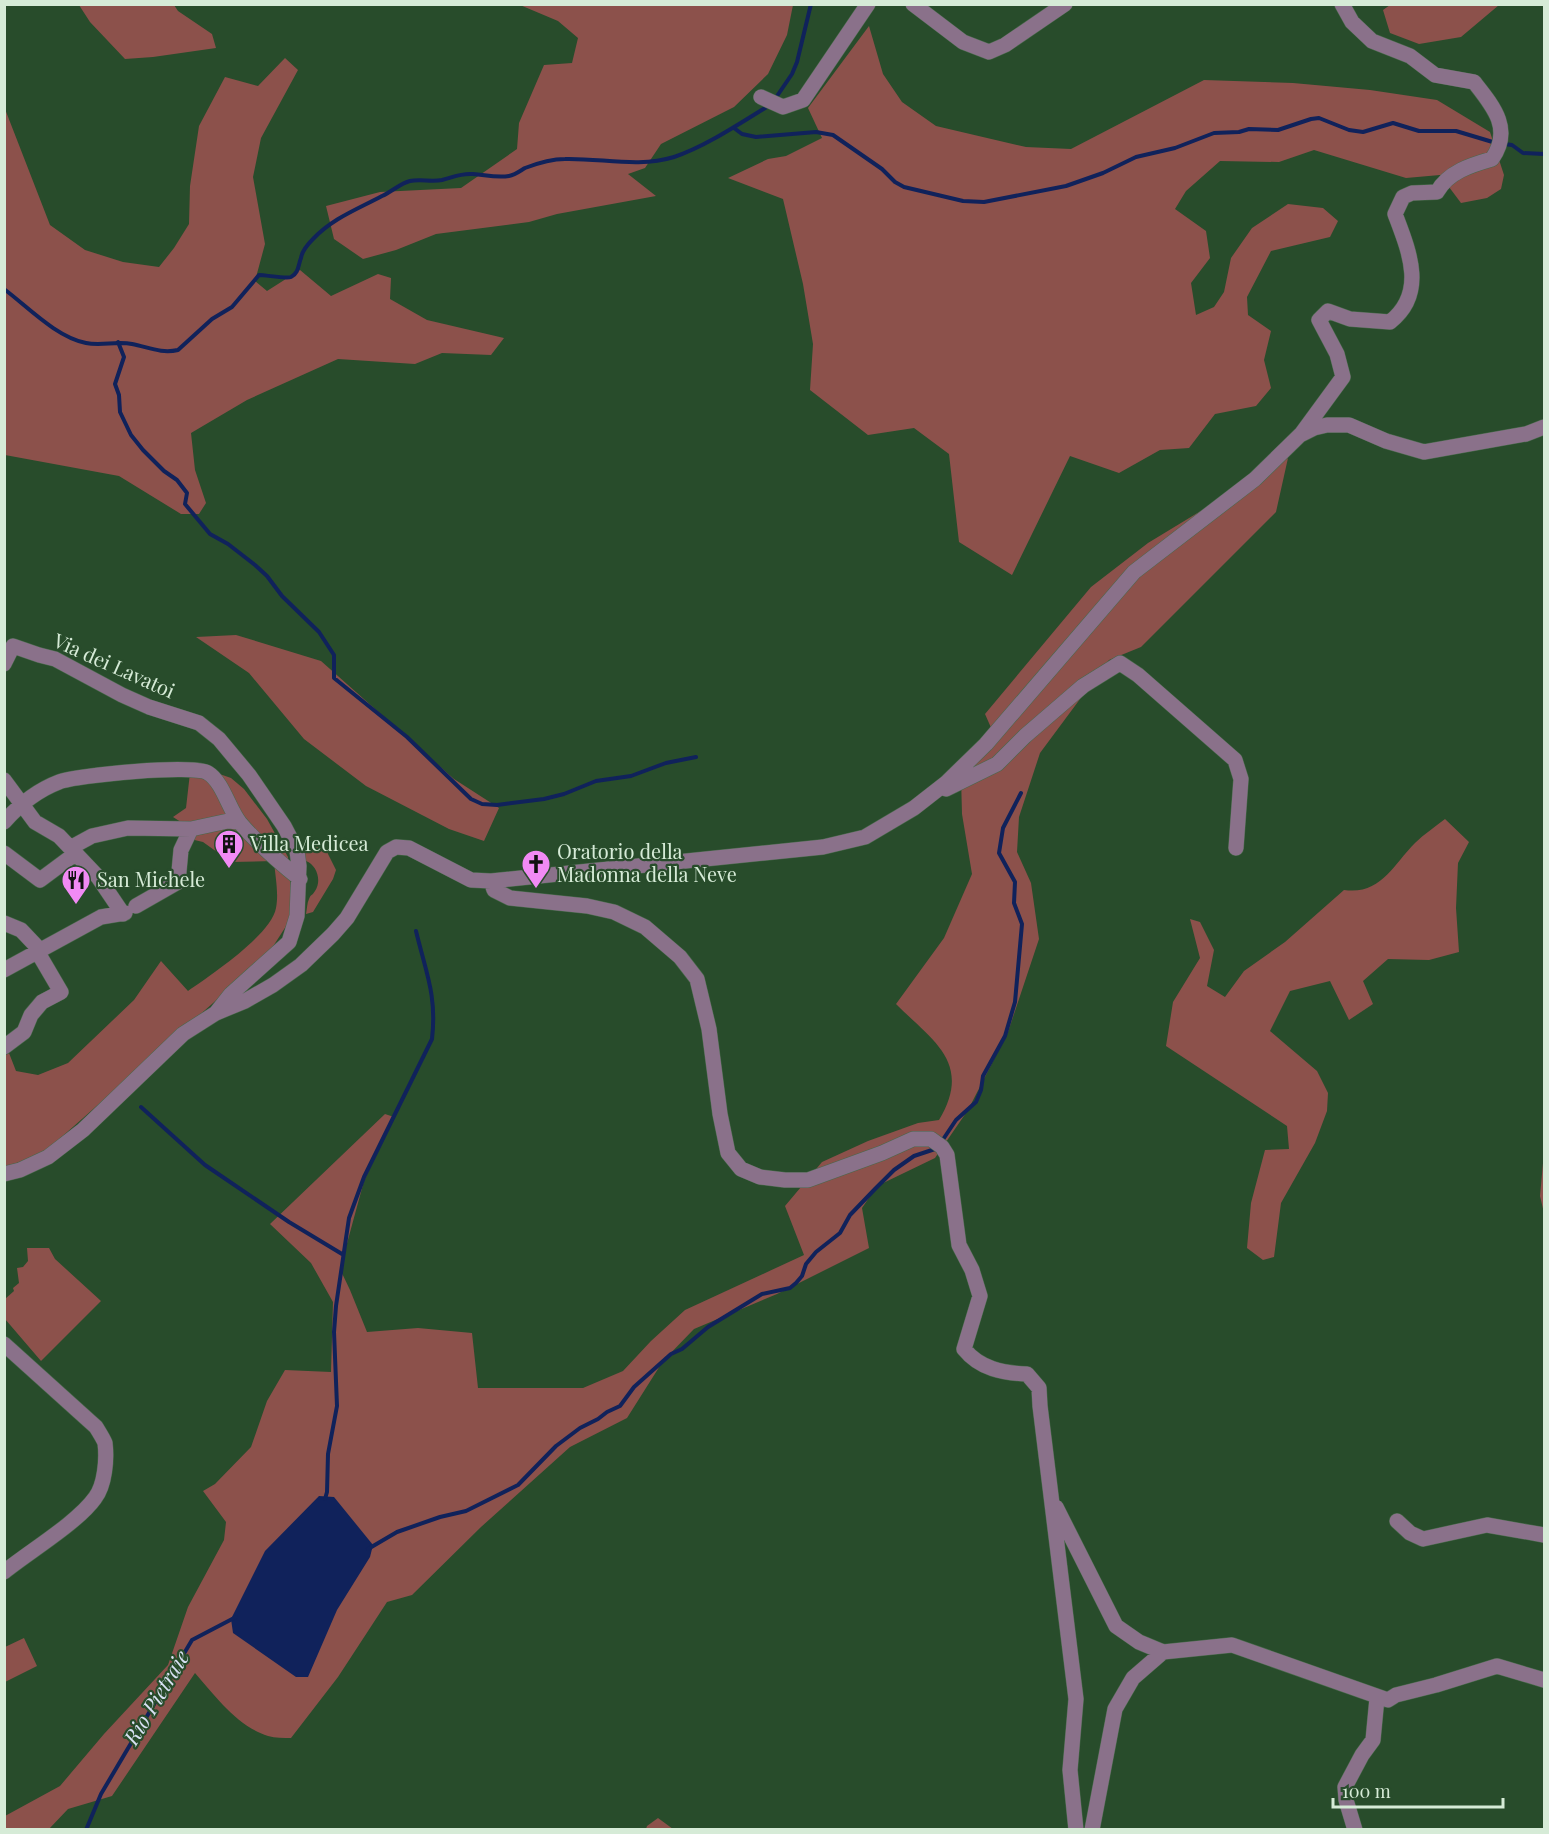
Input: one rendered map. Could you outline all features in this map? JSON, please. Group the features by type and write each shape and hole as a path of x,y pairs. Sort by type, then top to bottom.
{"street":[{"path":"761,97 783,107 803,100 868,4"},
{"path":"913,4 963,42 989,52 1005,45 1065,4"},
{"path":"4,1173 20,1170 48,1157 83,1130 183,1034 216,1012 245,1001 273,985 301,965 347,918 380,862 387,852 396,847 417,851 471,880 491,881 823,847 865,837 914,808 946,783 986,744 1134,572 1255,479 1300,435 1343,377 1337,354 1320,320 1328,311 1350,319 1390,322 1403,312 1411,291 1413,266 1395,214 1403,197 1437,192 1441,184 1466,167 1492,159 1499,148 1501,132 1496,110 1474,82 1435,75 1410,56 1372,41 1352,22 1342,4"},
{"path":"1300,435 1327,425 1349,425 1386,441 1424,452 1526,435 1545,427"},
{"name":"Via dei Lavatoi","path":"4,664 13,646 55,659 149,707 199,723 219,739 249,775 284,826 297,851 300,879"},
{"path":"927,798 997,764 1025,736 1083,686 1120,663 1138,675 1234,760 1241,779 1236,848"},
{"path":"5,821 21,804 47,787 80,776 189,769 208,773 219,786 239,822 283,866 300,879 297,915 288,942 231,994 216,1012"},
{"path":"4,780 35,822 59,836 128,911"},
{"path":"4,853 40,880 92,836 128,828 191,829 228,821 239,822"},
{"path":"4,970 102,917 128,911 178,882 181,850 191,829"},
{"path":"491,881 494,891 510,898 587,906 614,912 645,927 680,957 697,979 709,1029 720,1114 728,1153 741,1169 760,1177 808,1180 913,1139 931,1140 942,1147 947,1155 959,1245 972,1270 980,1296 964,1349 970,1357 999,1372 1027,1374 1039,1388 1076,1699 1070,1770 1076,1830"},
{"path":"4,923 21,930 41,949 61,992 42,1002 31,1015 24,1032 4,1047"},
{"path":"4,1344 96,1427 104,1441 106,1458 101,1486 96,1497 85,1510 4,1572"},
{"path":"1051,1496 1116,1626 1138,1642 1163,1652 1232,1645 1388,1700 1396,1695 1497,1666 1545,1680"},
{"path":"1397,1521 1410,1533 1423,1539 1487,1525 1545,1535"},
{"path":"1092,1830 1115,1709 1133,1678 1163,1652"},
{"path":"1355,1830 1346,1800 1345,1786 1373,1740 1377,1698"}],"shaded area":[{"path":"79,5 174,5 178,11 212,34 216,48 125,59 90,22"},
{"path":"520,5 793,5 787,35 768,74 734,107 661,144 645,168 628,174 656,196 557,214 529,222 436,234 396,250 363,259 334,239 326,206 380,192 461,188 517,149 519,123 544,65 572,63 578,38 558,21"},
{"path":"1390,5 1499,5 1461,37 1419,44 1390,33 1383,10"},
{"path":"869,26 883,74 902,102 936,126 1026,147 1071,149 1204,80 1293,83 1370,90 1437,100 1490,132 1504,175 1501,189 1487,198 1461,203 1440,175 1406,178 1314,150 1279,162 1220,161 1186,191 1175,209 1206,231 1210,258 1191,283 1196,315 1214,307 1224,292 1231,258 1252,228 1288,204 1323,208 1338,221 1330,237 1271,251 1247,297 1248,315 1271,331 1264,360 1271,388 1256,406 1215,414 1189,448 1160,450 1119,473 1070,456 1012,575 959,542 949,454 914,428 868,435 810,390 813,344 803,284 783,199 728,178 768,159 786,156 822,138 808,108"},
{"path":"285,58 298,70 261,138 253,177 265,244 255,281 267,291 300,270 331,296 378,274 391,278 390,299 427,320 504,338 491,355 442,353 415,364 338,359 247,400 191,433 195,470 206,503 199,514 181,514 119,476 5,455 5,109 50,225 85,250 123,262 159,267 189,224 190,186 199,126 225,77 258,86"},
{"path":"1288,458 1276,512 1141,647 1109,660 1040,753 1019,817 1017,852 1031,883 1039,939 1008,1032 968,1110 935,1158 877,1186 862,1208 869,1248 777,1294 694,1329 663,1361 627,1418 570,1447 481,1527 412,1595 387,1602 338,1677 291,1738 268,1736 246,1725 219,1701 195,1673 112,1796 68,1809 49,1829 5,1830 5,1816 60,1786 104,1734 168,1665 188,1607 224,1540 226,1522 203,1491 215,1484 251,1447 267,1401 285,1370 331,1372 333,1302 311,1263 270,1224 385,1114 394,1117 364,1181 340,1269 367,1332 418,1328 472,1333 478,1388 583,1388 623,1371 685,1310 804,1255 785,1206 822,1162 868,1141 918,1123 939,1120 948,1100 952,1083 950,1068 944,1054 935,1042 896,1004 944,938 972,874 962,814 961,777 996,739 985,714 1091,587 1148,543"},
{"path":"236,635 321,661 454,779 499,808 484,841 449,829 366,786 304,739 249,673 196,637"},
{"path":"191,764 231,778 244,789 267,819 288,857 291,890 290,920 272,948 65,1134 39,1156 4,1167 4,1056 9,1053 16,1071 38,1075 68,1063 134,1000 161,961 188,991 239,954 272,919 277,896 274,861 231,862 203,842 186,838 184,824 173,817 186,808"},
{"path":"1445,819 1469,842 1458,863 1456,908 1459,952 1429,960 1388,959 1363,981 1373,1004 1349,1020 1330,981 1290,991 1270,1031 1317,1071 1328,1093 1327,1111 1315,1143 1281,1203 1274,1257 1263,1260 1247,1248 1251,1203 1265,1150 1289,1149 1287,1126 1166,1046 1173,1002 1200,958 1190,919 1200,922 1214,950 1207,986 1225,997 1244,971 1285,942 1344,890 1367,888 1377,883 1418,840"},
{"path":"314,840 324,846 336,870 313,912 306,914 308,901 317,887 318,878 316,870 306,861 297,842"},
{"path":"1544,1152 1544,1213 1540,1196"},
{"path":"27,1248 49,1248 55,1259 101,1301 41,1361 5,1319 5,1299 19,1283 17,1268 23,1267 28,1261"},
{"path":"24,1638 37,1666 5,1682 5,1647"},
{"path":"658,1818 673,1829 646,1829"}],"water":[{"path":"319,1496 334,1497 373,1545 370,1557 337,1610 308,1677 296,1677 233,1633 231,1619 265,1551"}],"waterway":[{"path":"775,99 792,74 797,62 811,4"},
{"path":"4,289 53,328 75,340 92,344 126,343 160,351 178,350 212,319 232,307 259,275 291,277 297,271 302,255 311,241 329,225 407,182 438,181 468,174 509,176 535,164 560,159 633,162 660,160 686,153 723,134 770,105"},
{"path":"734,128 742,134 756,137 816,132 833,135 904,187 963,201 984,202 1066,186 1103,173 1136,157 1175,148 1214,133 1239,132 1249,129 1278,130 1319,118 1349,130 1363,132 1393,123 1419,131 1456,131 1496,143"},
{"path":"1504,144 1512,145 1523,153 1544,154"},
{"path":"118,342 124,357 115,384 119,395 120,412 131,435 164,471 177,480 187,493 185,504 210,534 228,544 255,565 267,576 282,596 319,632 334,655 334,678 407,737 471,799 482,804 497,805 544,799 564,794 596,781 631,776 666,763 696,757"},
{"path":"942,1141 956,1120 976,1102 983,1076 1005,1036 1015,1002 1022,924 1014,903 1015,882 999,853 1003,828 1021,793"},
{"path":"325,1499 328,1454 337,1406 334,1332 336,1306 349,1218 364,1177 432,1039 432,997 416,931"},
{"path":"141,1107 205,1165 289,1222 342,1254"},
{"path":"368,1549 397,1532 440,1517 466,1511 518,1485 556,1446 580,1428 620,1406 634,1387 671,1354 682,1349 708,1327 762,1294 790,1288 802,1276 806,1264 816,1252 840,1233 850,1215 894,1170 914,1156 935,1149"},
{"name":"Rio Pietraie","path":"86,1830 101,1794 192,1640 236,1617"}],"place":[{"name":"Villa Medicea","path":"229,870"},
{"name":"Oratorio della Madonna della Neve","path":"536,890"},
{"name":"San Michele","path":"76,906"}]}
